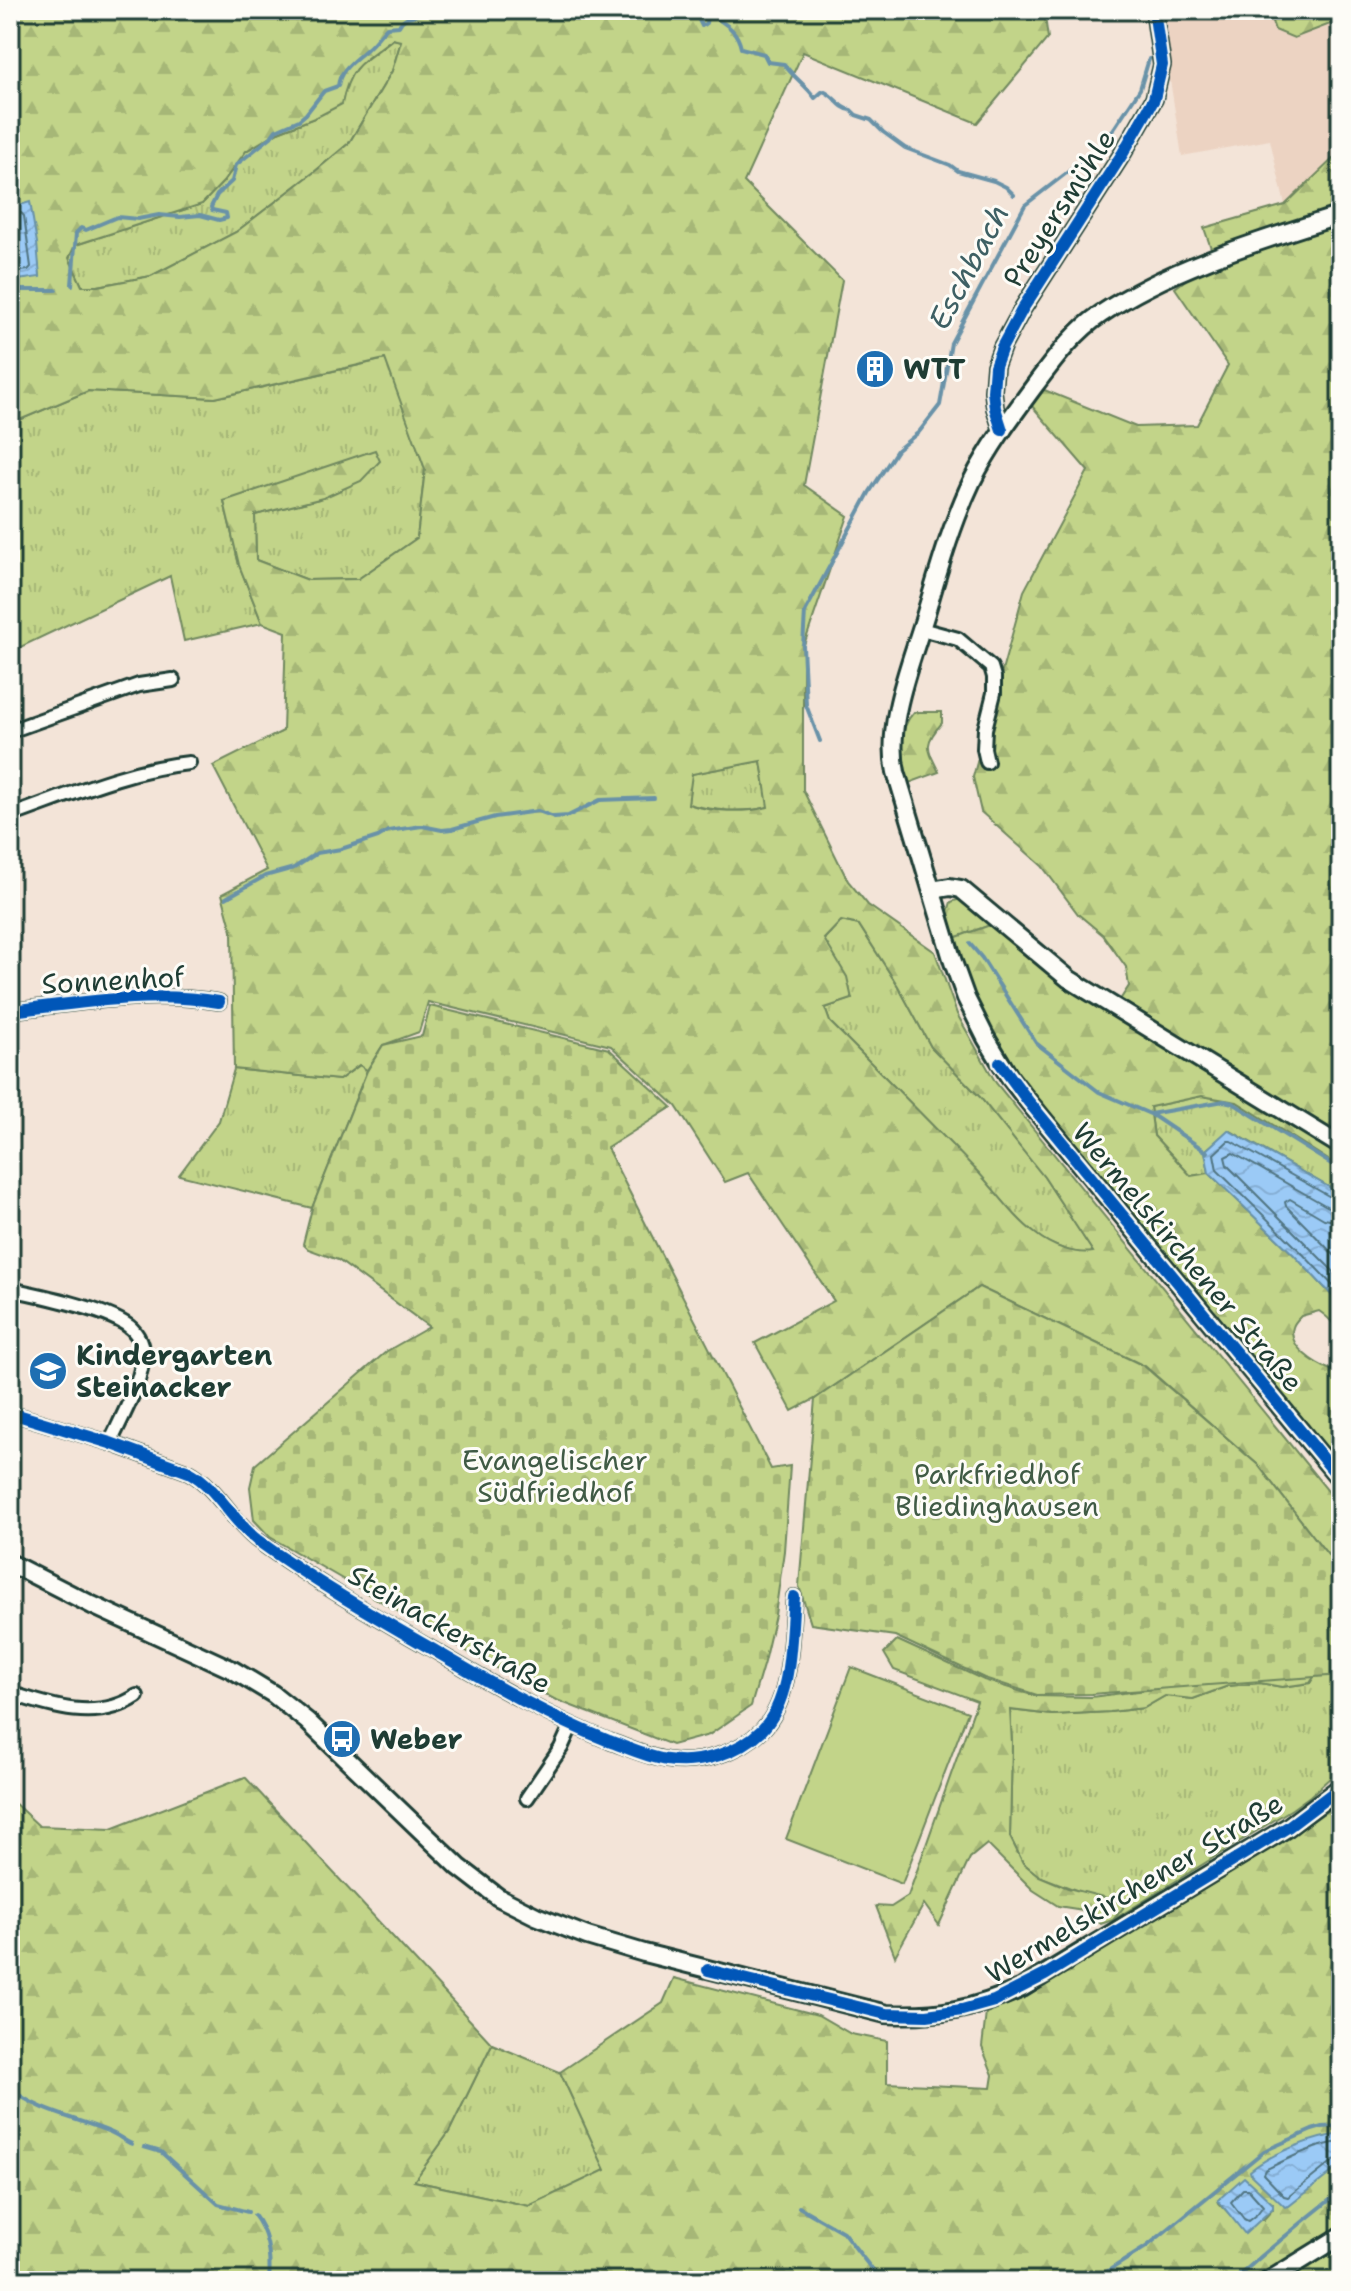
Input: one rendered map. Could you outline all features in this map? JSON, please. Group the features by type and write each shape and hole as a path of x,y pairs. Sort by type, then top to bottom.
{"main road":[{"path":"1341,215 1204,262 1100,315 1063,350 1002,430 971,482 921,629 900,702 893,748 896,772 932,890 961,889 1069,979 1341,1146"},
{"name":"Wermelskirchener Straße","path":"932,890 966,998 1010,1078 1341,1480"},
{"name":"Wermelskirchener Straße","path":"10,1563 57,1589 233,1670 273,1694 307,1721 459,1867 498,1897 536,1916 629,1949 886,2014 927,2015 962,2010 994,2001 1022,1988 1288,1827 1341,1787"},
{"path":"1268,2281 1341,2236"}],"street":[{"name":"Preyersmühle","path":"1002,430 995,408 993,383 998,355 1154,99 1162,65 1154,10"},
{"path":"921,629 958,639 991,667 994,693 985,729 987,762"},
{"path":"10,731 139,685 173,680"},
{"path":"10,816 114,780 189,763"},
{"name":"Sonnenhof","path":"10,1011 140,998 200,998 219,1002"},
{"path":"10,1289 117,1319 138,1337 143,1350 140,1373 110,1443"},
{"name":"Steinackerstraße","path":"10,1416 21,1416 110,1443 201,1478 235,1519 267,1546 392,1627 571,1726 668,1760 691,1761 732,1751 763,1729 775,1714 786,1680 794,1597"},
{"path":"10,1693 85,1711 126,1703 137,1696"},
{"name":"Steinackerstraße","path":"527,1798 556,1757 571,1726"}],"shaded area":[{"path":"1159,10 1268,10 1275,30 1294,38 1341,22 1341,151 1285,205 1270,140 1182,156"}],"green space":[{"path":"23,10 1044,10 1048,38 977,123 803,52 744,182 842,280 804,485 848,516 803,648 803,790 848,881 868,905 935,952 957,1014 996,1083 1341,1507 1341,1579 1338,1568 1258,1465 1145,1366 979,1287 815,1399 792,1411 755,1343 834,1301 748,1173 725,1182 676,1106 611,1046 428,1002 419,1032 383,1045 367,1070 359,1065 339,1080 234,1069 232,931 222,894 267,870 213,766 283,731 286,632 262,623 239,565 224,501 375,450 380,461 361,481 323,498 255,515 256,560 308,580 358,579 417,538 425,469 385,359 215,398 88,391 10,424 10,281 40,276 30,203 10,208 10,33","holes":["392,39 401,41 392,71 349,143 313,173 236,232 151,276 82,286 69,258 75,245 202,204 246,151 278,132 342,104 353,73 365,59","761,761 768,807 728,811 688,804 692,774","841,921 859,925 898,986 931,1047 980,1097 1044,1177 1093,1252 1063,1249 1028,1227 830,1022 825,1008 852,999 847,977 824,939"]},
{"path":"1268,10 1341,10 1341,22 1294,38 1275,30"},
{"path":"393,39 401,41 392,71 349,143 313,173 236,232 151,276 82,286 69,258 76,245 202,204 246,151 278,132 317,117 359,65"},
{"path":"1341,151 1341,207 1212,251 1204,228 1285,205"},
{"path":"1341,222 1341,1142 1118,1003 1129,986 1126,967 1103,935 1078,914 1042,866 981,812 973,777 1024,591 1088,471 1031,405 1042,389 1136,427 1197,425 1228,365 1175,288 1200,269"},
{"path":"386,359 425,469 417,538 358,579 308,580 256,560 255,515 323,498 224,501 239,565 262,623 184,641 170,576 10,652 10,424 88,391 215,398"},
{"path":"914,712 942,712 942,723 929,746 939,772 909,783 902,737"},
{"path":"761,761 769,807 728,810 688,804 691,774"},
{"path":"960,899 993,924 954,938 947,915 951,902"},
{"path":"841,921 859,925 898,986 931,1047 980,1097 1044,1177 1094,1253 1079,1253 1056,1246 1028,1228 830,1022 825,1008 851,999 824,939"},
{"path":"993,924 1341,1155 1341,1168 1237,1102 1202,1096 1150,1107 1154,1136 1191,1176 1209,1173 1341,1305 1341,1466 1024,1082 985,1018 954,938","holes":["1319,1311 1337,1330 1340,1344 1331,1370 1304,1354 1292,1334 1301,1316"]},
{"name":"Evangelischer Südfriedhof","path":"430,1006 609,1049 672,1107 607,1148 771,1469 790,1466 784,1551 775,1615 751,1706 709,1735 672,1745 554,1699 270,1537 254,1520 250,1487 255,1465 387,1351 429,1327 338,1260 308,1249 303,1244 312,1208 367,1071 383,1045 422,1036"},
{"path":"360,1065 367,1070 312,1208 179,1175 219,1121 234,1069 339,1080"},
{"path":"1202,1096 1237,1102 1329,1159 1341,1168 1341,1194 1229,1130 1205,1151 1209,1173 1191,1176 1154,1136 1150,1107"},
{"name":"Parkfriedhof Bliedinghausen","path":"979,1287 1144,1366 1258,1465 1338,1568 1341,1579 1341,1675 1091,1694 1037,1695 984,1678 895,1636 811,1624 799,1586 815,1399"},
{"path":"897,1640 984,1680 1035,1696 1091,1697 1320,1668 1310,1683 1282,1687 1260,1683 1228,1686 1193,1699 1165,1696 1144,1708 1052,1715 1010,1710 1010,1837 1023,1863 1039,1876 1068,1888 1123,1902 1123,1908 1113,1920 1101,1924 1083,1910 1058,1906 1033,1890 987,1844 970,1858 939,1925 924,1904 895,1956 876,1906 891,1907 908,1896 977,1701 894,1670 884,1653"},
{"path":"851,1667 968,1712 902,1884 786,1839"},
{"path":"1341,1675 1341,1768 1292,1809 1113,1920 1123,1908 1039,1876 1023,1863 1010,1837 1010,1710 1052,1715 1110,1712 1144,1708 1165,1696 1193,1699 1228,1686 1260,1683 1282,1687 1310,1683 1314,1676"},
{"path":"245,1777 492,2044 449,2132 414,2181 529,2206 605,2170 560,2072 663,2003 674,1978 818,2015 851,2034 887,2041 887,2083 991,2088 993,2075 982,2047 986,2013 1026,1997 1293,1835 1341,1801 1341,2229 1257,2281 10,2281 10,1799 39,1826 111,1829","holes":["1226,2194 1273,2203 1273,2209 1263,2220 1235,2220 1218,2200"]},
{"path":"492,2044 560,2072 606,2170 529,2206 414,2181 449,2132"},
{"path":"1341,2244 1341,2281 1280,2281"}],"water":[{"path":"30,202 40,277 10,281 10,208"},
{"path":"1228,1130 1341,1194 1341,1305 1209,1173 1205,1151"},
{"path":"1341,2134 1341,2165 1289,2206 1285,2207 1251,2175 1250,2171 1259,2164 1281,2152"},
{"path":"1244,2177 1273,2204 1273,2208 1245,2234 1218,2200"}],"waterway":[{"path":"72,285 76,233 81,228 86,230 117,217 138,219 159,215 200,215 219,220 227,218 226,213 212,210 211,207 217,195 232,181 236,165 276,130 299,120 324,91 338,86 345,69 387,27 399,26 406,18 421,14 423,10"},
{"path":"694,10 702,26 709,13 733,31 741,48 764,54 768,62 784,64 815,98 823,91 856,115 871,120 905,148 958,171 994,181 1014,195"},
{"name":"Eschbach","path":"820,741 806,705 805,612 869,493 897,450 919,432 940,405 951,343 1025,205 1103,145 1140,89 1149,59"},
{"path":"10,290 56,290"},
{"path":"226,898 265,876 294,868 317,853 341,849 388,831 422,826 452,829 495,817 538,811 554,817 568,816 600,800 654,798"},
{"name":"Eschbach","path":"970,944 1036,1043 1099,1092 1150,1114 1224,1101 1233,1103 1341,1170"},
{"path":"1152,1115 1207,1152"},
{"path":"10,2088 45,2109 110,2132 132,2144"},
{"path":"1092,2281 1146,2247 1264,2151 1312,2130 1341,2126"},
{"path":"144,2147 161,2152 218,2204 248,2212"},
{"name":"Eschbach","path":"1233,2281 1341,2191"},
{"path":"799,2207 843,2232 881,2281"},
{"path":"254,2215 268,2246 269,2281"}],"cycle path":[{"path":"1002,430 993,391 995,366 1002,347 1023,308 1123,153 1154,99 1162,65 1154,10"},
{"path":"10,1011 141,997 219,1002"},
{"path":"1000,1063 1341,1480"},
{"path":"10,1416 21,1416 110,1443 189,1472 208,1486 257,1540 345,1598 543,1711 587,1732 660,1759 692,1761 718,1756 742,1745 762,1730 780,1702 785,1685 794,1597"},
{"path":"708,1970 886,2014 927,2015 994,2001 1045,1975 1288,1827 1341,1787"}],"place":[{"name":"WTT","path":"875,369"},
{"name":"Kindergarten Steinacker","path":"48,1371"},
{"name":"Weber","path":"342,1739"}]}
